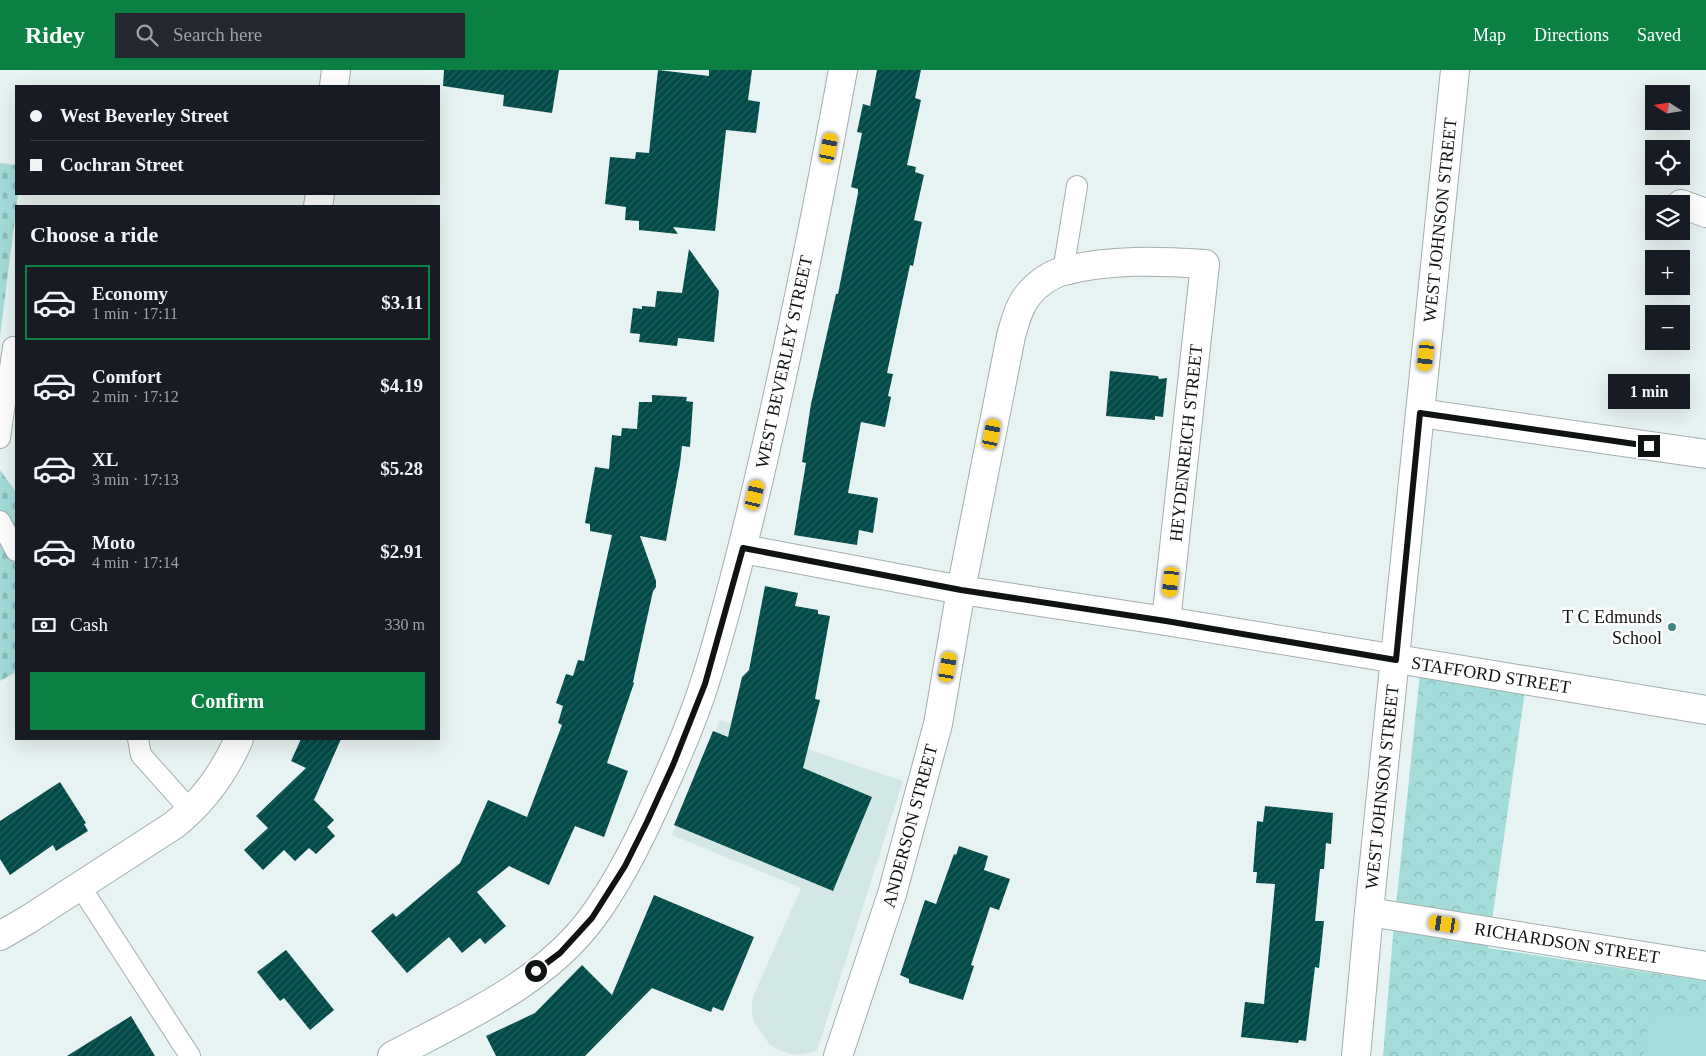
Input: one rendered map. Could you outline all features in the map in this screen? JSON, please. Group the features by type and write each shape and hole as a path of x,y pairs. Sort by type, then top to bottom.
{"street":[{"path":"334,85 336,70"},
{"name":"WEST BEVERLEY STREET","path":"392,1056 501,998 560,953 592,918 625,866 673,765 705,684 743,548 784,370 843,70"},
{"name":"WEST JOHNSON STREET","path":"1356,1056 1455,70"},
{"path":"1690,207 1706,213"},
{"name":"HEYDENREICH STREET","path":"1062,271 1124,262 1156,261 1205,264 1166,621"},
{"name":"ANDERSON STREET","path":"838,1056 892,894 938,724 961,590 1011,336 1016,319 1028,294 1049,277 1062,271"},
{"path":"1420,413 1706,454"},
{"name":"STAFFORD STREET","path":"743,548 961,590 1166,621 1706,710"},
{"path":"0,936 174,825 191,811 208,792 222,773 238,740"},
{"name":"RICHARDSON STREET","path":"1369,912 1706,966"}],"lane":[{"path":"1062,271 1077,186"},
{"path":"0,438 13,347"},
{"path":"0,521 15,549"},
{"path":"138,740 141,755 191,811"},
{"path":"80,886 190,1056"}],"shaded area":[{"path":"720,720 903,781 817,1051 798,1055 780,1051 769,1044 755,1024 752,1012 755,992 801,888 672,835"}],"green space":[{"path":"0,163 15,165 15,195 18,195 17,205 15,205 0,336"},
{"path":"0,470 15,491 15,673 0,681"},
{"path":"1420,673 1525,691 1488,948 1706,981 1706,1056 1383,1056 1393,935"},
{"path":"1651,1007 1706,1016 1706,1056 1643,1056"}],"building":[{"path":"444,70 559,70 552,113 503,106 504,95 443,86"},
{"path":"658,70 709,76 709,70 752,70 748,100 760,102 756,133 726,130 715,231 673,227 678,234 639,230 639,221 625,220 626,207 605,204 610,157 635,159 636,152 649,153"},
{"path":"877,70 921,70 915,98 921,100 907,165 916,167 915,172 924,175 914,220 922,222 913,266 910,265 887,373 893,374 888,396 891,397 885,427 861,422 848,493 878,498 873,533 859,530 857,545 794,535 806,463 802,462 811,404 836,294 838,294 858,193 858,189 851,187 862,133 857,132 863,104 870,106"},
{"path":"689,249 719,291 714,342 678,338 677,346 639,342 640,334 630,333 633,308 642,309 642,306 655,307 657,291 682,293"},
{"path":"1110,371 1158,376 1159,379 1167,378 1163,417 1155,416 1155,420 1106,416"},
{"path":"652,395 687,397 686,401 693,402 690,447 682,446 666,541 640,536 656,581 656,587 653,591 634,683 607,763 628,771 604,837 575,826 549,885 509,866 477,892 506,926 485,944 480,938 462,953 449,937 407,973 371,931 393,913 396,917 460,863 488,800 527,817 562,725 558,723 563,706 556,703 566,674 573,676 578,660 584,661 612,535 590,531 590,524 585,523 595,467 609,469 612,435 621,436 622,428 637,429 639,402 652,402"},
{"path":"765,586 798,593 795,606 818,610 818,614 830,616 815,699 820,700 803,768 872,797 833,891 674,825 713,731 728,737 742,677 749,670"},
{"path":"301,740 341,740 314,800 334,820 327,827 335,836 316,854 309,848 295,861 284,850 263,870 244,850 268,828 256,816 306,768 291,761"},
{"path":"60,782 86,823 84,824 88,831 56,851 53,845 10,875 0,859 0,821"},
{"path":"1265,806 1333,813 1331,844 1326,843 1324,869 1320,869 1315,921 1324,921 1319,968 1315,967 1306,1041 1299,1040 1298,1043 1241,1037 1245,1002 1264,1004 1275,884 1256,883 1257,872 1253,872 1257,821 1263,822"},
{"path":"959,846 988,856 984,870 1010,879 999,910 990,907 971,965 974,966 963,1000 909,983 909,979 900,975 925,900 936,904 954,854 956,855"},
{"path":"654,895 754,937 723,1011 713,1007 711,1012 652,988 585,1056 496,1056 486,1036 535,1013 582,965 612,995"},
{"path":"286,950 334,1010 310,1030 284,998 280,1001 257,972"},
{"path":"131,1016 155,1056 67,1056"}],"place":[{"name":"T C Edmunds School","path":"1672,627"}],"route":[{"path":"536,971 560,953 592,918 625,866 647,822 673,765 705,684 743,548 961,590 1166,621 1396,660 1420,413 1649,446"}]}
